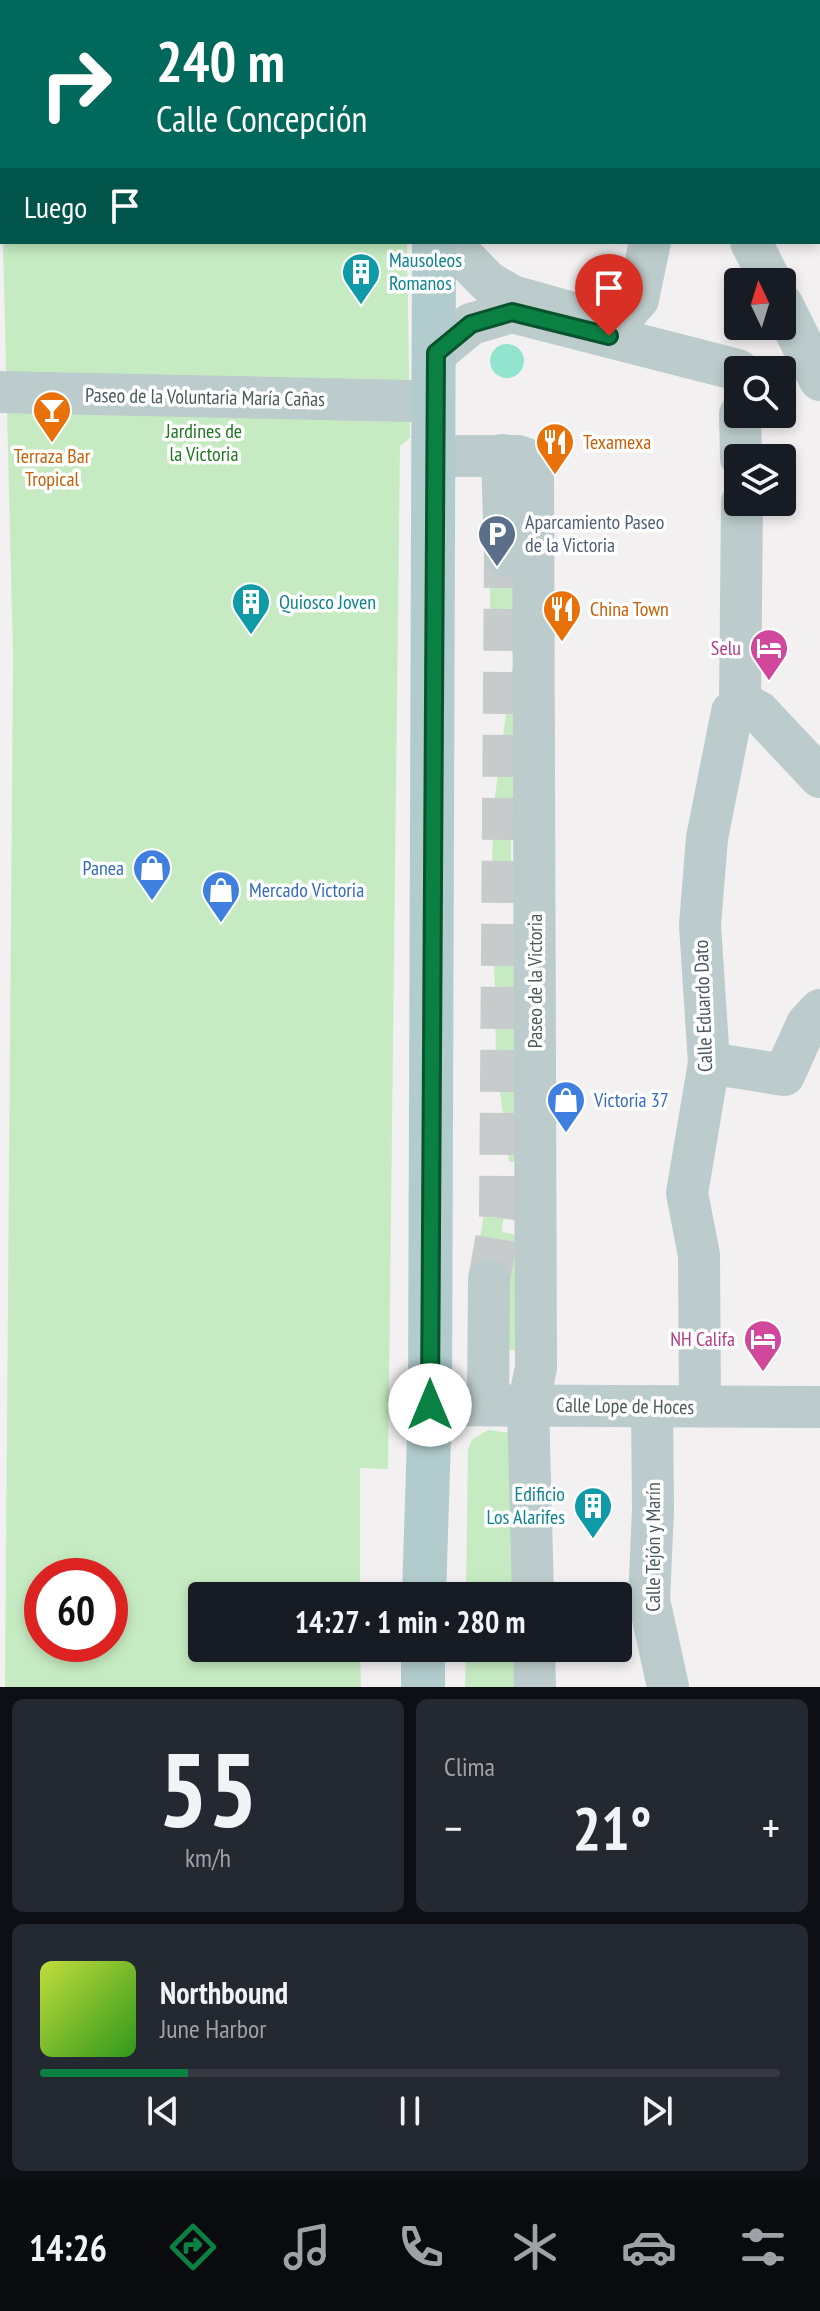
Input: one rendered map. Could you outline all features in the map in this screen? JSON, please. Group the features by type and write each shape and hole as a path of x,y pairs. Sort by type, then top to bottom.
{"main road":[{"path":"424,1582 430,1405 434,244"},
{"path":"423,1662 423,1687"}],"street":[{"path":"451,244 488,282 512,296 594,319 625,314 638,299 650,244"},
{"path":"753,244 764,268"},
{"path":"638,299 658,348"},
{"path":"436,353 471,324 512,312 724,366"},
{"path":"796,332 820,380"},
{"path":"796,385 820,391"},
{"name":"Paseo de la Voluntaria María Cañas","path":"0,392 410,401"},
{"path":"435,456 502,455 505,556"},
{"name":"Paseo de la Victoria","path":"502,455 526,459 534,483 536,1368 508,1405 531,1582"},
{"name":"Calle Eduardo Dato","path":"700,1406 699,1255 687,1193 709,1063 700,925 707,838 728,723 732,712 750,710 743,516"},
{"path":"750,710 820,777"},
{"path":"709,1063 784,1075 807,1024 820,1010"},
{"path":"489,1280 508,1405"},
{"name":"Calle Lope de Hoces","path":"430,1405 820,1407"},
{"name":"Calle Tejón y Marín","path":"652,1406 653,1510 649,1600 668,1687"},
{"path":"534,1662 535,1687"}],"green space":[{"name":"Jardines de la Victoria","path":"3,244 407,244 410,438 400,446 388,1469 360,1468 360,1582 188,1582 188,1662 360,1662 361,1687 5,1687 13,657"},
{"path":"521,559 527,641 508,641 507,624 490,625 490,560"},
{"path":"512,668 524,668 526,803 511,807 511,878 492,879 493,811"},
{"path":"494,952 515,952 527,1161 509,1162 496,1060"},
{"path":"485,1208 504,1211 502,1232 524,1237 528,1350 506,1350 506,1290 511,1275 474,1275"},
{"path":"488,1430 510,1433 525,1582 466,1582 468,1449 472,1440"},
{"path":"466,1662 526,1662 526,1687 465,1687"}],"shaded area":[{"path":"507,344 519,349 524,361 519,373 507,378 495,373 490,361 495,349"}],"tunnel":[{"path":"489,1280 500,1217 505,556"}],"place":[{"name":"Mausoleos Romanos","path":"361,306"},
{"name":"Terraza Bar Tropical","path":"52,444"},
{"name":"Texamexa","path":"555,476"},
{"name":"Aparcamiento Paseo de la Victoria","path":"497,568"},
{"name":"Quiosco Joven","path":"251,636"},
{"name":"China Town","path":"562,643"},
{"name":"Selu","path":"769,682"},
{"name":"Panea","path":"152,902"},
{"name":"Mercado Victoria","path":"221,924"},
{"name":"Victoria 37","path":"566,1134"},
{"name":"NH Califa","path":"763,1373"},
{"name":"Edificio Los Alarifes","path":"593,1540"}],"route":[{"path":"430,1405 436,353 471,324 491,315 512,312 609,336"}]}
